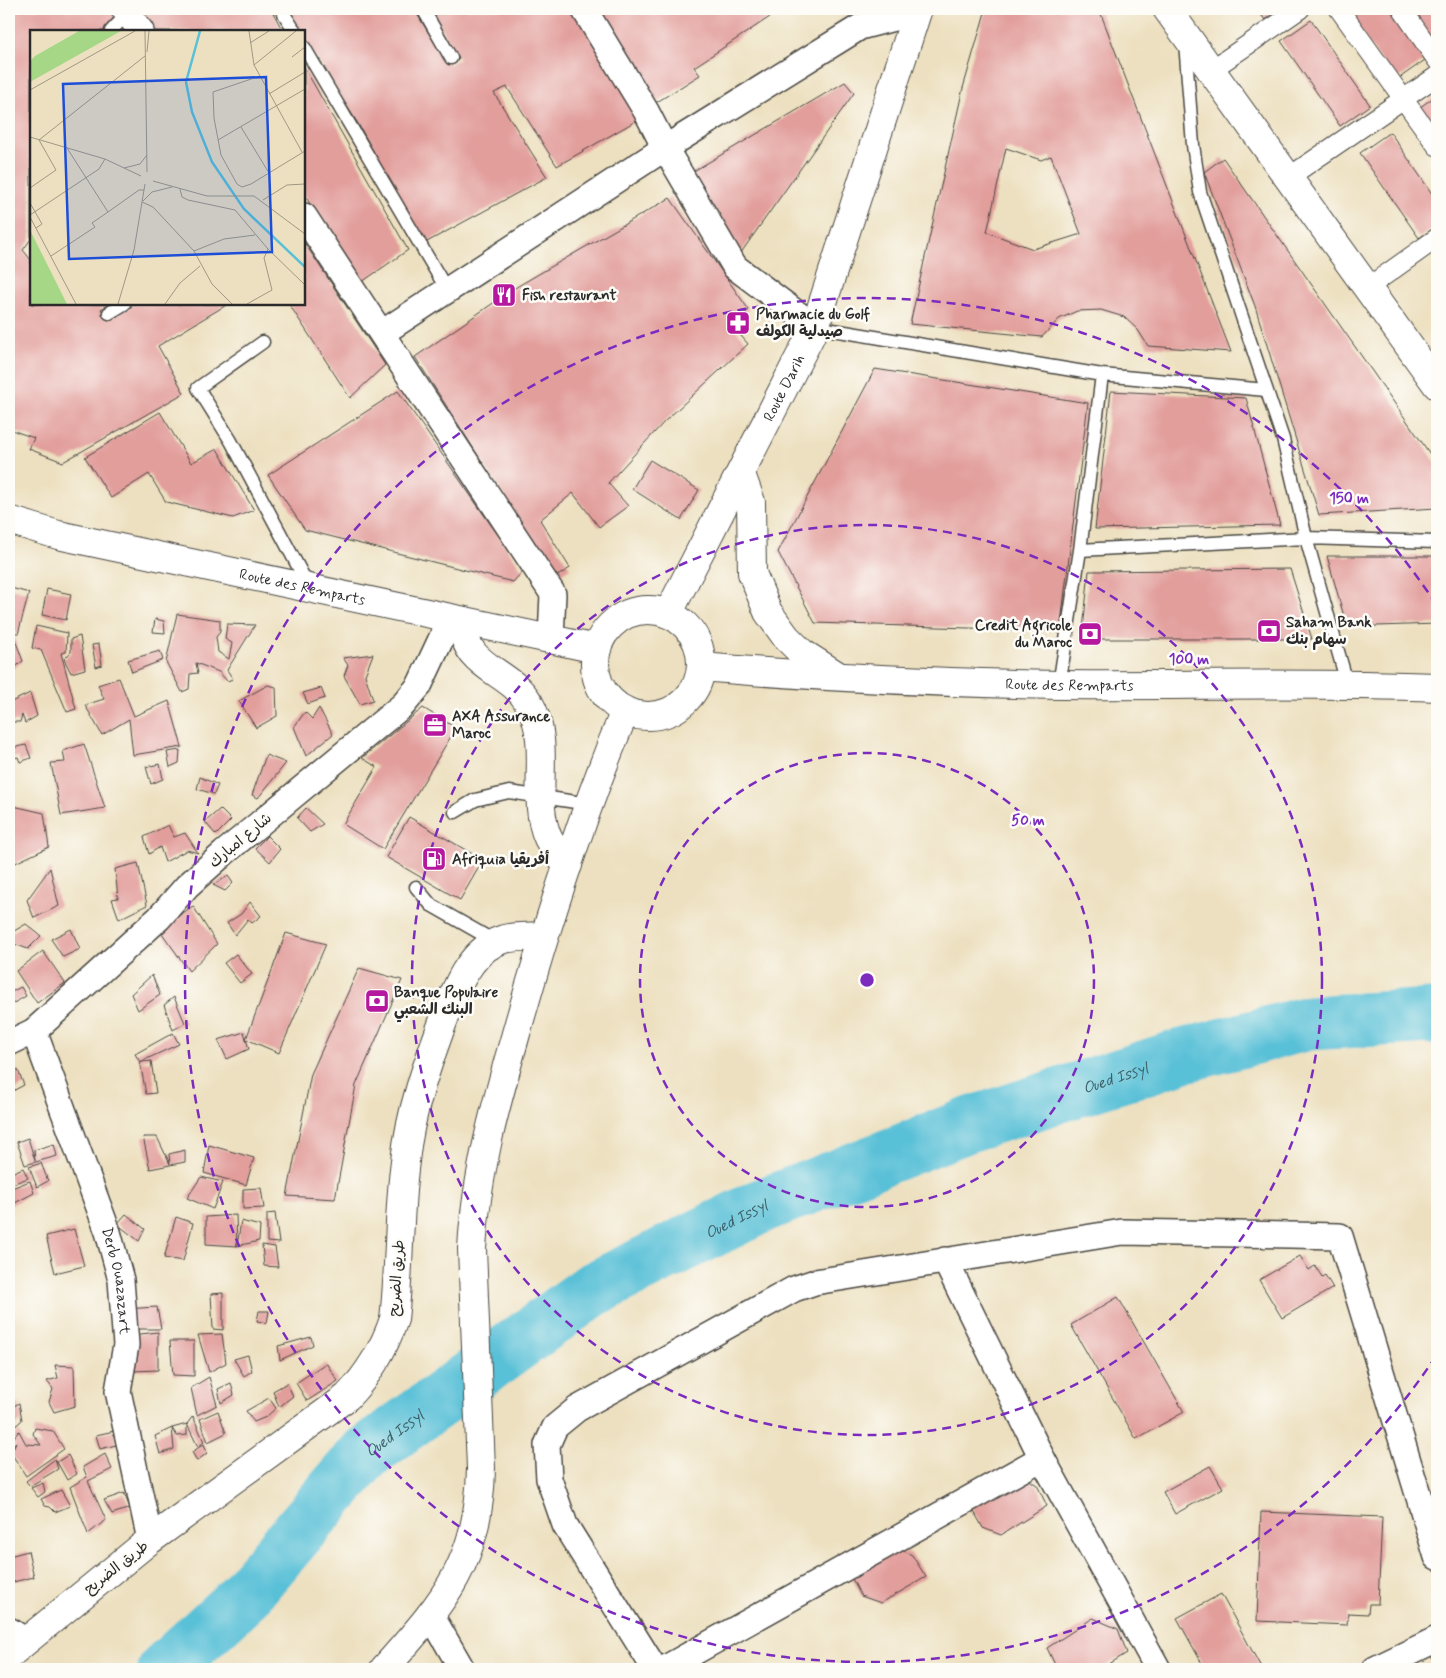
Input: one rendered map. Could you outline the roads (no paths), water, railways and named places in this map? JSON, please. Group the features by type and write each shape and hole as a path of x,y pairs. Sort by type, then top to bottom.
{"street":[{"path":"584,9 646,111 664,148 735,267 815,327"},
{"path":"1167,9 1437,385"},
{"path":"1211,70 1300,9"},
{"path":"1339,9 1437,146"},
{"path":"1402,9 1437,60"},
{"path":"382,333 664,148 860,27 918,10"},
{"name":"Route Darih","path":"668,614 815,327 918,10"},
{"path":"1289,177 1437,76"},
{"path":"305,218 553,594 551,638"},
{"path":"1367,288 1437,238"},
{"path":"741,474 751,502 752,573 768,612 786,637 802,653 820,667 841,677"},
{"name":"Route des Remparts","path":"9,520 58,536 456,621 551,638 597,649"},
{"path":"639,611 654,611 668,614 680,621 696,641 700,653 701,667 698,681 691,694 681,705 668,713 654,716 639,716 625,711 606,696 600,685 596,673 597,649 603,636 613,624 625,616 639,611"},
{"path":"456,621 470,652 479,662 505,677 519,688 530,704 538,722 542,810 548,837 568,866"},
{"name":"شارع امبارك","path":"9,1043 34,1031 159,918 187,886 224,853 403,705 419,686 456,621"},
{"name":"Route des Remparts","path":"701,667 841,677 1059,685 1347,683 1437,687"},
{"path":"384,1669 431,1615 456,1577 470,1546 478,1514 481,1468 472,1278 474,1222 490,1130 544,936 589,804 625,711"},
{"name":"طريق الضريح","path":"14,1642 347,1396 358,1385 380,1353 394,1319 405,1159 416,1099 439,1033 462,978 473,961 496,942 510,938 544,936"},
{"name":"Derb Ouazazart","path":"34,1031 108,1232 121,1280 126,1345 118,1391 150,1540"},
{"path":"655,1669 566,1525 550,1479 548,1463 547,1444 555,1427 577,1409 804,1284 1122,1232 1340,1236 1437,1557"},
{"path":"945,1260 1042,1458 1158,1669"},
{"path":"664,1669 1042,1458"},
{"path":"431,1615 462,1669"},
{"path":"1375,1669 1437,1639"}],"lane":[{"path":"423,9 451,58"},
{"path":"284,14 294,30"},
{"path":"1184,32 1193,145 1200,192 1283,439 1306,538 1347,683"},
{"path":"305,49 447,290"},
{"path":"109,313 122,305"},
{"path":"815,327 1102,376 1266,390"},
{"path":"263,342 198,388 231,441 310,589"},
{"path":"1059,685 1080,550 1102,376"},
{"path":"1080,550 1306,538 1437,542"},
{"path":"455,812 475,800 509,792 589,804"},
{"path":"416,887 431,905 496,942"}],"waterway":[{"name":"Oued Issyl","path":"165,1669 240,1600 365,1454 592,1290 761,1206 971,1124 1178,1057 1309,1023 1431,1016 1437,1018"}],"place":[{"name":"Fish restaurant","path":"504,295"},
{"name":"Pharmacie du Golf صيدلية الكولف","path":"738,323"},
{"name":"Saham Bank سهام بنك","path":"1269,631"},
{"name":"Credit Agricole du Maroc","path":"1090,634"},
{"name":"AXA Assurance Maroc","path":"435,725"},
{"name":"Afriquia أفريقيا","path":"434,859"},
{"name":"Banque Populaire البنك الشعبي","path":"377,1001"}]}
